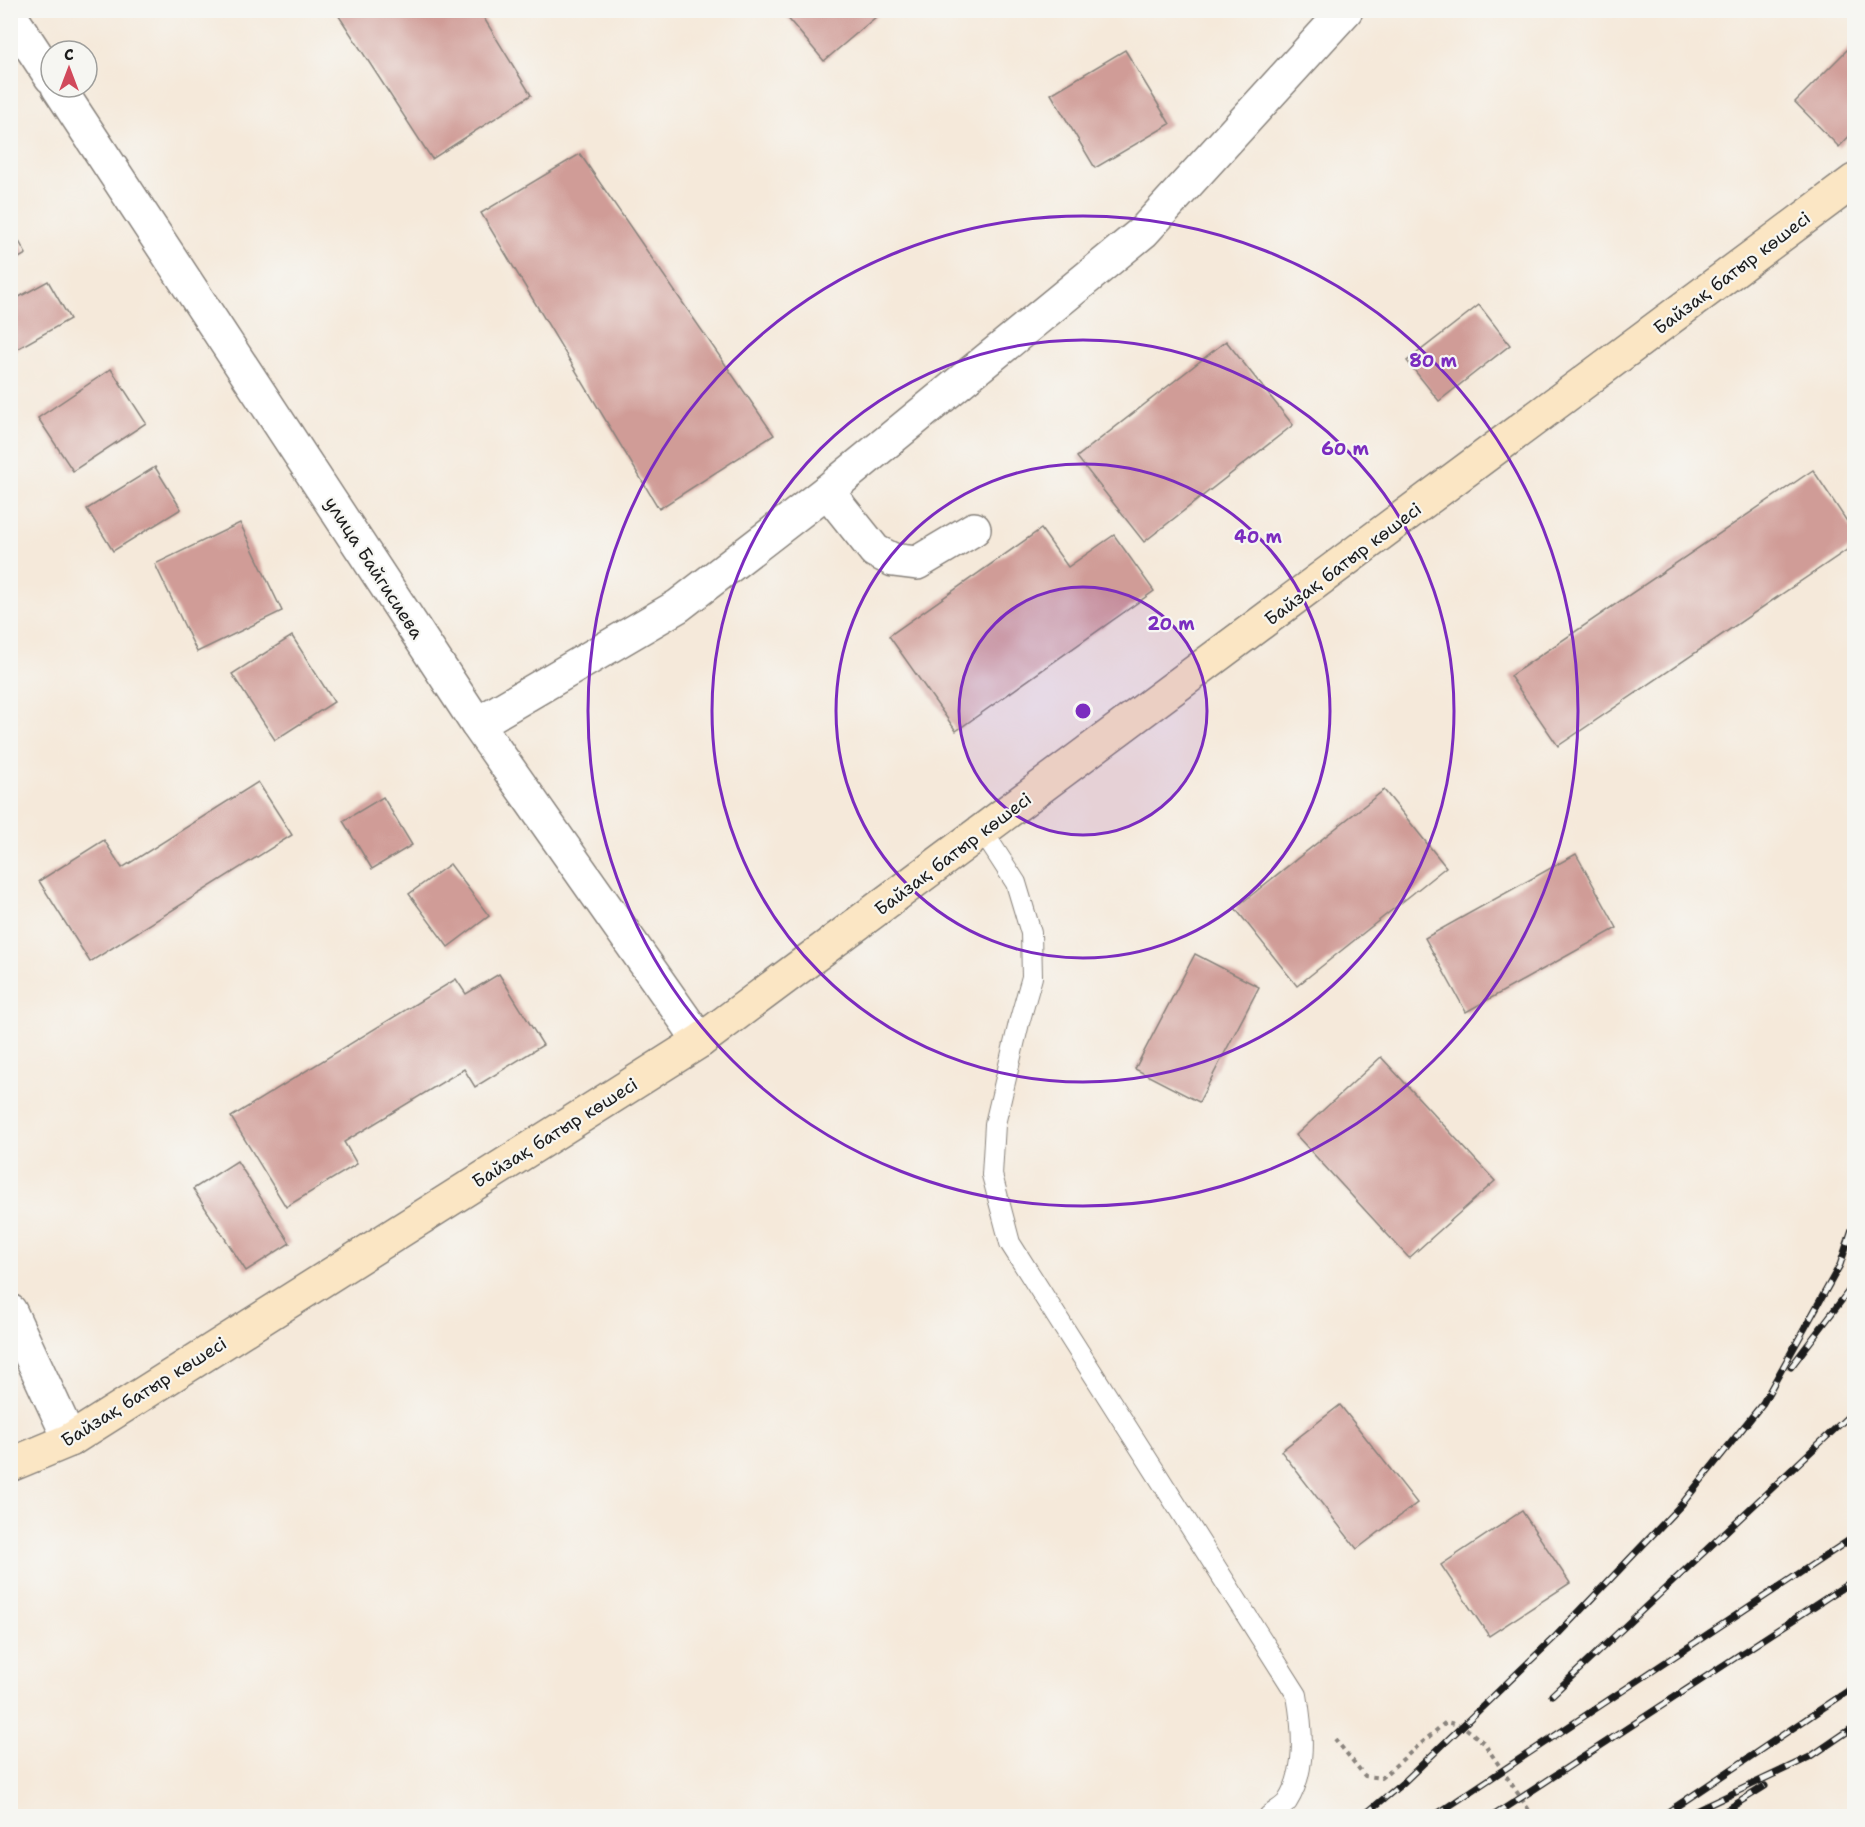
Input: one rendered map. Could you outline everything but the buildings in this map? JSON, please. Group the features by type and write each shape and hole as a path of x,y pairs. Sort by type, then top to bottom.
{"main road":[{"name":"Байзақ батыр көшесі","path":"10,1465 70,1440 700,1041 1854,181"}],"street":[{"path":"477,724 678,606 827,491 1143,232 1346,10"},
{"path":"10,15 39,59"},
{"name":"улица Байгисиева","path":"66,99 477,724 700,1041"},
{"path":"827,491 875,550 893,560 917,563 974,529"},
{"path":"10,1311 70,1440"}],"lane":[{"path":"983,832 1016,883 1031,933 1032,977 995,1124 992,1174 1010,1243 1297,1695 1302,1725 1302,1753 1297,1776 1287,1803 1269,1816"}],"path":[{"path":"1297,1695 1365,1776 1381,1778 1446,1722 1462,1726 1484,1743 1533,1816"}],"railway":[{"path":"1363,1816 1404,1782 1556,1636 1682,1504 1763,1403 1840,1265 1854,1223"},
{"path":"1791,1367 1854,1284"},
{"path":"1552,1695 1854,1411"},
{"path":"1434,1816 1854,1537"},
{"path":"1493,1816 1854,1580"},
{"path":"1662,1816 1854,1687"},
{"path":"1685,1816 1810,1757 1854,1727"},
{"path":"1717,1816 1765,1786"}]}
